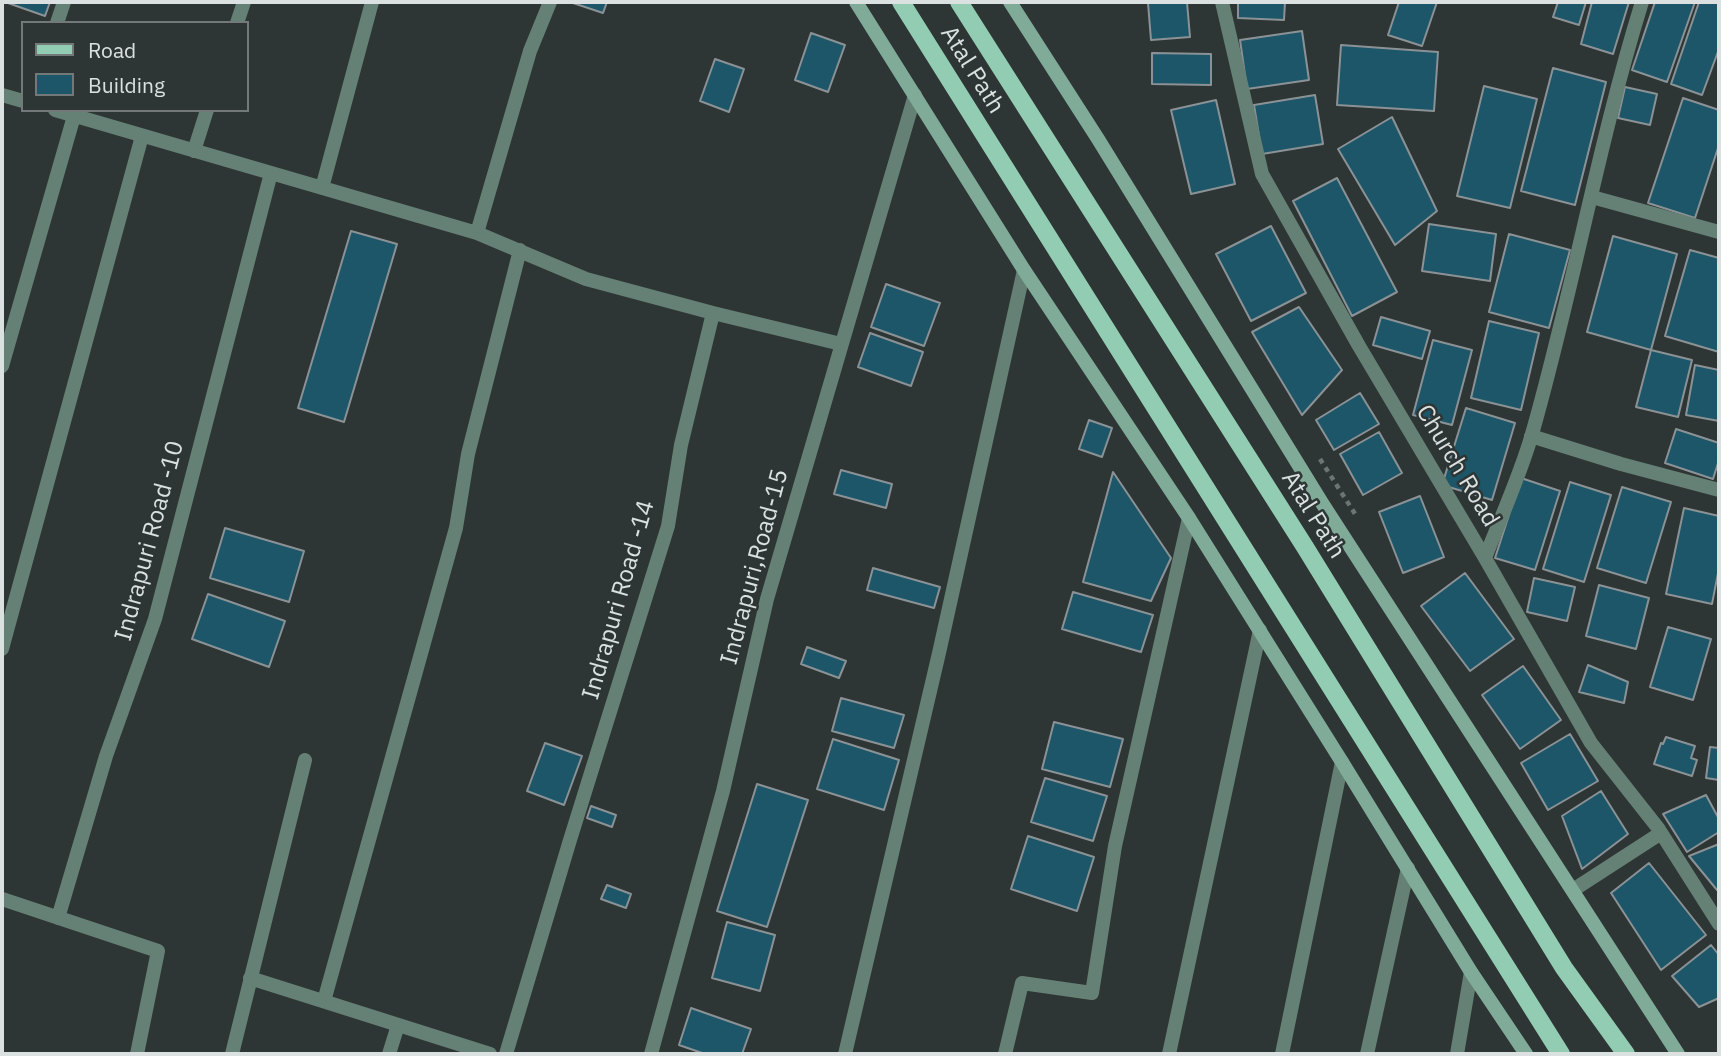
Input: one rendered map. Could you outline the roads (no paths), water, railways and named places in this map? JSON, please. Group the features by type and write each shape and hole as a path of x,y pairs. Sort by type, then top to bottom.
{"main road":[{"name":"Atal Path","path":"901,2 1561,1054"},
{"name":"Atal Path","path":"959,2 1312,559 1564,968 1626,1054"}],"street":[{"path":"58,21 64,2"},
{"path":"238,21 244,2"},
{"path":"321,188 372,2"},
{"path":"477,233 530,51 550,2"},
{"path":"856,2 1024,270 1189,518 1471,972 1526,1054"},
{"path":"1010,2 1098,139 1322,503 1678,1054"},
{"name":"Church Road","path":"1222,2 1262,174 1359,346 1591,743 1661,833 1719,924"},
{"path":"1485,558 1531,436 1592,197 1621,69 1642,2"},
{"path":"2,95 21,100"},
{"name":"Indrapuri,Road-15","path":"651,1054 723,791 767,599 915,95"},
{"path":"61,112 477,233 586,279 841,344"},
{"path":"194,151 206,112"},
{"path":"2,366 74,116"},
{"path":"2,649 142,136"},
{"name":"Indrapuri Road -10","path":"58,918 106,756 155,619 271,173"},
{"path":"1592,197 1719,232"},
{"path":"324,1001 456,528 468,454 520,250"},
{"path":"845,1054 936,666 1024,270"},
{"name":"Indrapuri Road -14","path":"506,1054 668,526 681,445 713,313"},
{"path":"1531,436 1719,490"},
{"path":"1005,1054 1022,983 1092,993 1115,846 1189,518"},
{"path":"1169,1054 1260,630"},
{"path":"232,1054 305,760"},
{"path":"1282,1054 1342,762"},
{"path":"1573,890 1661,833"},
{"path":"1367,1054 1408,868"},
{"path":"2,899 158,951 136,1054"},
{"path":"1457,1054 1471,972"},
{"path":"250,978 490,1054"},
{"path":"389,1054 398,1025"}]}
